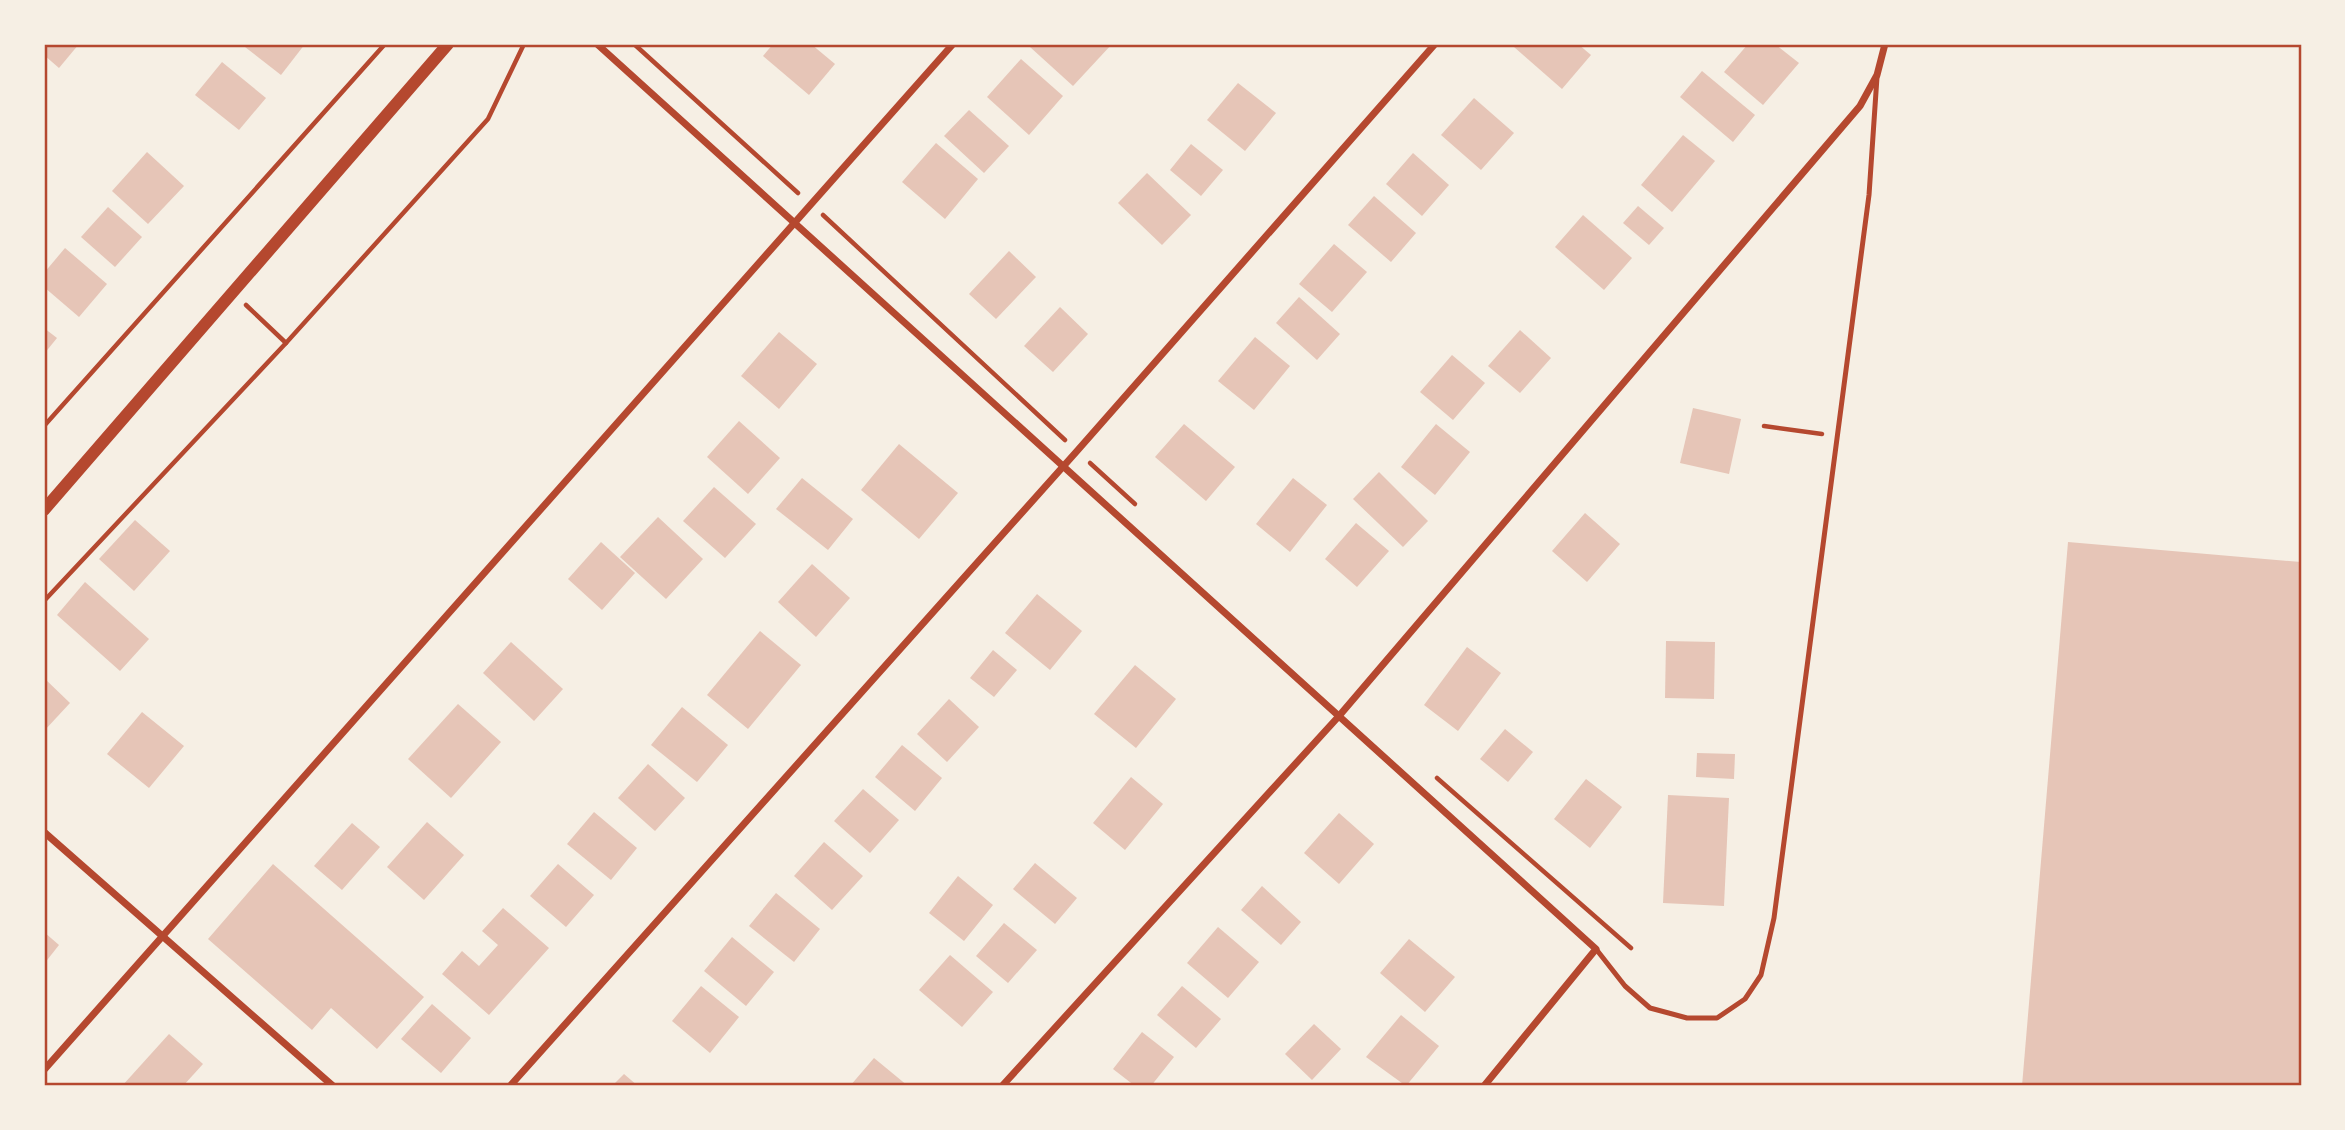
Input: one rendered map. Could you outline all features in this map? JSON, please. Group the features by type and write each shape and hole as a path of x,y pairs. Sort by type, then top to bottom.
{"street":[{"path":"44,510 448,44"},
{"path":"597,44 1596,949 1483,1086"},
{"path":"44,1070 953,44"},
{"path":"510,1086 1077,451 1435,44"},
{"path":"1002,1086 1339,716 1860,106 1877,75 1885,44"},
{"path":"44,832 333,1086"}],"lane":[{"path":"1596,949 1625,986 1650,1008 1687,1018 1717,1018 1745,999 1762,975 1774,918 1869,195 1877,75"}],"path":[{"path":"44,426 385,44"},
{"path":"44,601 286,343 488,119 524,44"},
{"path":"634,44 1138,506"},
{"path":"233,292 286,343"},
{"path":"1763,426 1838,437"},
{"path":"1434,775 1631,948"}],"building":[{"path":"44,44 79,44 59,68 44,55"},
{"path":"247,44 305,44 281,75 245,47"},
{"path":"773,44 811,44 835,64 809,95 763,56"},
{"path":"1032,44 1112,44 1073,86 1030,47"},
{"path":"1517,44 1578,44 1591,55 1562,89 1514,47"},
{"path":"1748,44 1775,44 1799,63 1763,105 1724,72"},
{"path":"1021,59 1063,96 1029,135 987,97"},
{"path":"222,62 266,98 239,130 195,95"},
{"path":"1702,71 1755,115 1733,142 1680,97"},
{"path":"1238,83 1276,113 1245,151 1207,120"},
{"path":"1474,98 1514,133 1481,170 1441,135"},
{"path":"969,110 1009,146 984,173 944,136"},
{"path":"1683,135 1715,161 1672,212 1641,185"},
{"path":"936,143 978,179 945,219 902,182"},
{"path":"1191,144 1223,170 1201,196 1170,170"},
{"path":"147,152 184,186 148,224 112,191"},
{"path":"1413,153 1449,185 1422,216 1386,184"},
{"path":"1147,173 1191,215 1162,245 1118,203"},
{"path":"1374,196 1416,233 1391,262 1348,225"},
{"path":"1638,206 1664,228 1649,245 1623,223"},
{"path":"108,207 142,237 115,267 81,237"},
{"path":"1583,215 1632,258 1604,290 1555,247"},
{"path":"1334,244 1367,272 1332,312 1299,284"},
{"path":"65,248 107,284 79,317 44,287 44,273"},
{"path":"1009,251 1036,277 996,319 969,294"},
{"path":"1299,297 1340,334 1317,360 1276,323"},
{"path":"1060,307 1088,334 1053,372 1024,346"},
{"path":"44,328 57,338 44,354"},
{"path":"1520,330 1551,358 1520,393 1488,366"},
{"path":"779,332 817,364 779,409 741,376"},
{"path":"1255,337 1290,366 1254,410 1218,381"},
{"path":"1452,355 1485,383 1453,420 1420,392"},
{"path":"1693,408 1741,419 1729,474 1680,463"},
{"path":"739,421 780,458 748,494 707,457"},
{"path":"1184,424 1235,467 1206,501 1155,457"},
{"path":"1436,424 1470,452 1435,495 1401,467"},
{"path":"899,444 958,493 919,539 861,490"},
{"path":"1379,472 1428,521 1403,547 1353,499"},
{"path":"802,478 853,519 828,550 776,509"},
{"path":"1293,478 1327,505 1290,552 1256,524"},
{"path":"714,487 756,524 725,558 683,521"},
{"path":"1585,513 1620,544 1587,582 1552,551"},
{"path":"658,517 703,559 666,599 620,557"},
{"path":"135,520 170,551 134,591 99,559"},
{"path":"1356,523 1389,551 1357,587 1325,559"},
{"path":"601,542 635,573 602,610 568,579"},
{"path":"2068,542 2301,562 2301,1086 2022,1086"},
{"path":"812,564 850,598 816,637 778,602"},
{"path":"85,582 149,639 120,671 57,615"},
{"path":"1037,594 1082,631 1050,670 1005,633"},
{"path":"760,631 801,665 748,729 707,695"},
{"path":"1666,641 1715,642 1714,699 1665,698"},
{"path":"511,642 563,689 534,721 483,673"},
{"path":"1467,647 1501,673 1458,731 1424,705"},
{"path":"993,650 1017,670 994,697 970,678"},
{"path":"1135,665 1176,699 1136,748 1094,714"},
{"path":"44,678 70,703 44,731"},
{"path":"949,699 979,727 947,762 917,734"},
{"path":"458,704 501,742 451,798 408,759"},
{"path":"682,707 728,745 697,782 651,745"},
{"path":"142,712 184,746 149,788 107,754"},
{"path":"1505,729 1533,752 1508,782 1480,759"},
{"path":"902,745 942,778 915,811 875,777"},
{"path":"1697,753 1735,754 1734,779 1696,777"},
{"path":"648,764 685,798 655,831 618,798"},
{"path":"1131,777 1163,804 1125,850 1093,823"},
{"path":"1586,779 1622,807 1590,848 1554,819"},
{"path":"863,789 899,820 870,853 834,821"},
{"path":"1668,795 1729,798 1724,906 1663,903"},
{"path":"594,812 637,848 611,880 567,844"},
{"path":"1339,813 1374,844 1339,884 1304,853"},
{"path":"427,822 464,855 424,900 387,867"},
{"path":"352,823 380,847 342,890 314,866"},
{"path":"824,842 863,876 832,910 794,876"},
{"path":"1035,863 1077,898 1055,924 1013,889"},
{"path":"273,864 424,997 377,1049 331,1008 312,1030 208,939"},
{"path":"558,864 594,895 566,927 530,896"},
{"path":"958,876 993,905 964,941 929,913"},
{"path":"1262,886 1301,922 1281,945 1241,910"},
{"path":"776,893 820,929 794,962 749,926"},
{"path":"503,908 549,948 489,1015 442,974 462,951 479,966 498,945 482,931"},
{"path":"1004,923 1037,950 1008,983 976,956"},
{"path":"1218,927 1259,962 1228,998 1187,963"},
{"path":"44,932 59,945 44,964"},
{"path":"732,937 774,972 746,1006 704,971"},
{"path":"1409,939 1455,977 1425,1012 1380,973"},
{"path":"950,955 993,992 962,1027 919,990"},
{"path":"701,986 739,1017 710,1053 672,1021"},
{"path":"1182,986 1221,1019 1196,1048 1157,1015"},
{"path":"432,1004 471,1038 441,1073 401,1039"},
{"path":"1401,1015 1439,1046 1406,1086 1366,1057"},
{"path":"1314,1024 1341,1049 1312,1080 1285,1054"},
{"path":"1142,1032 1174,1057 1151,1086 1135,1086 1113,1069"},
{"path":"169,1034 203,1064 183,1086 122,1086"},
{"path":"874,1058 908,1086 850,1086"},
{"path":"624,1074 638,1086 612,1086"}]}
